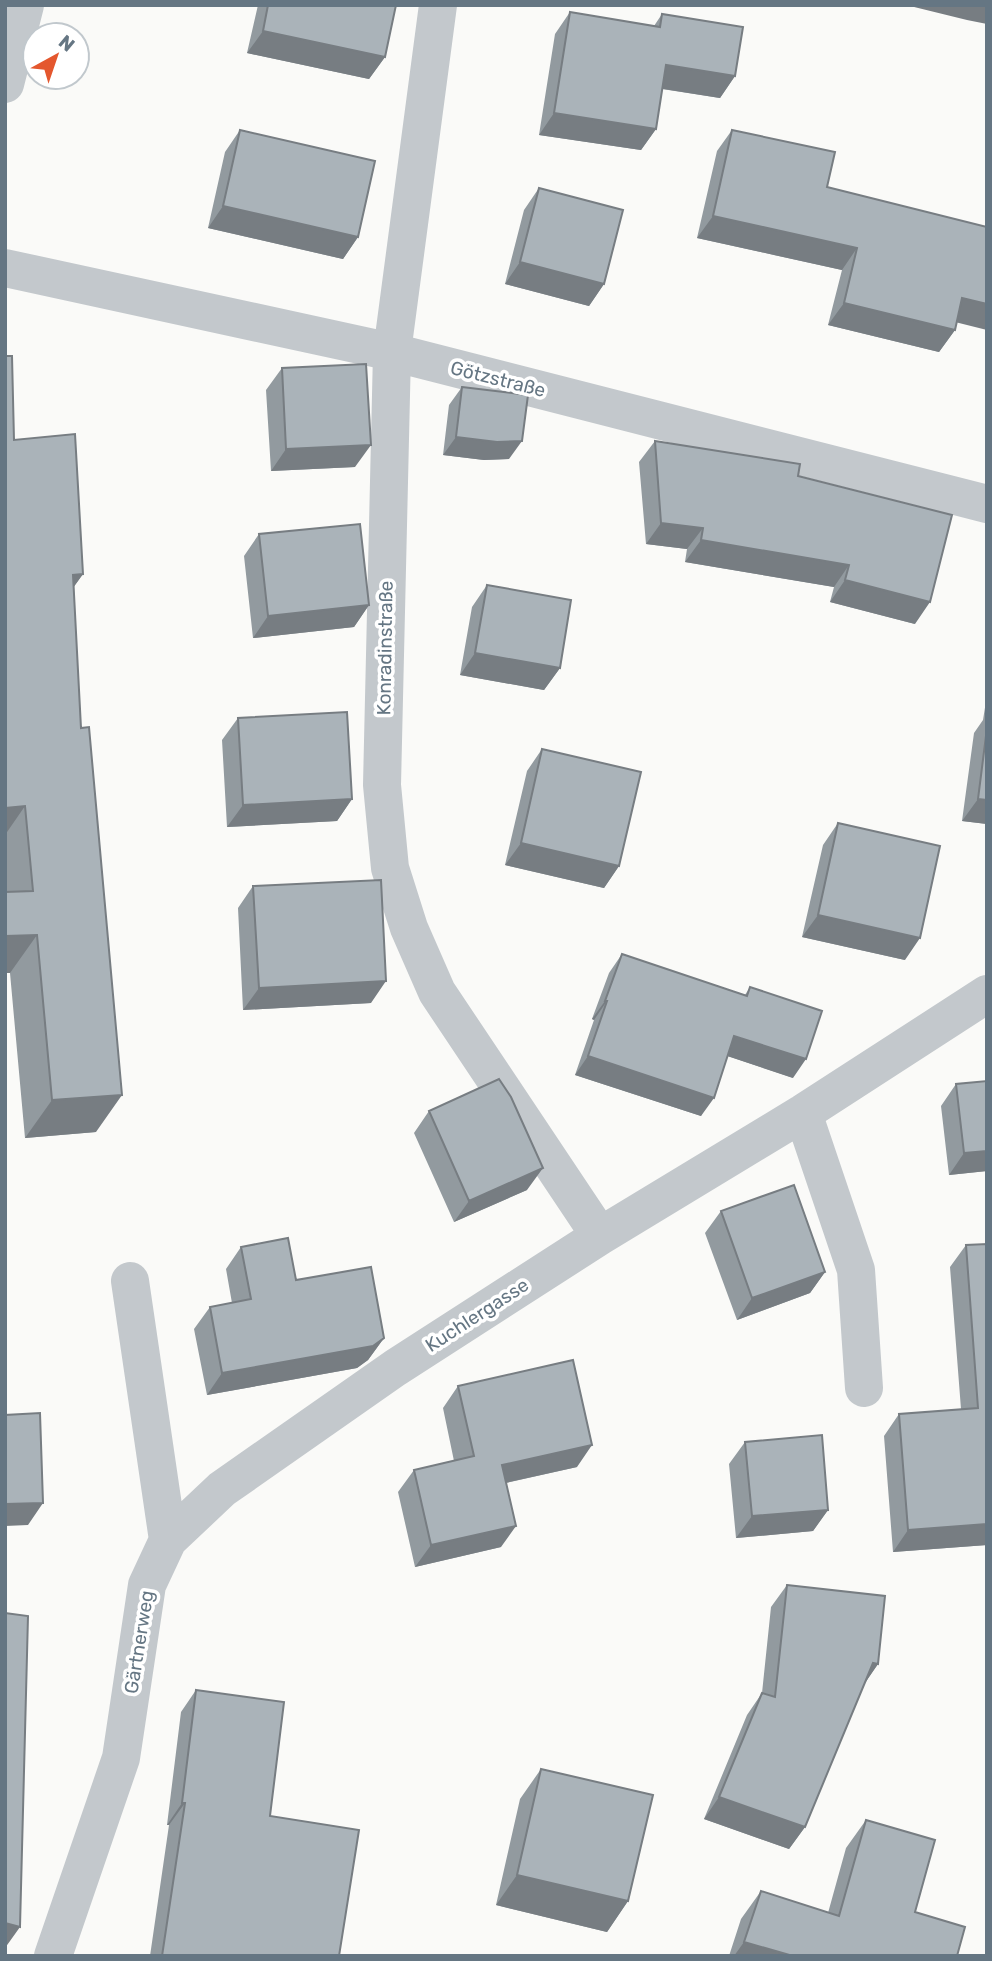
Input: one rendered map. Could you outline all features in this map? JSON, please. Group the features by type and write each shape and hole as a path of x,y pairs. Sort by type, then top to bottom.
{"street":[{"path":"5,84 24,5"},
{"name":"Konradinstraße","path":"438,5 392,352 382,785 390,868 409,928 437,992 600,1236"},
{"name":"Götzstraße","path":"5,268 392,352 987,504"},
{"name":"Kuchlergasse","path":"168,1540 222,1489 395,1368 600,1236 803,1113 987,994"},
{"path":"803,1113 856,1270 864,1388"},
{"path":"130,1281 168,1540"},
{"name":"Gärtnerweg","path":"54,1956 121,1758 147,1585 168,1540"}],"building":[{"path":"268,5 396,5 385,57 263,31"},
{"path":"570,12 660,27 662,14 743,27 735,76 666,65 656,129 554,113"},
{"path":"240,130 375,161 358,237 223,206"},
{"path":"732,130 835,152 827,187 987,227 987,304 962,298 955,330 844,303 857,248 713,216"},
{"path":"539,188 623,210 604,284 520,262"},
{"path":"5,356 12,356 14,440 75,434 83,574 73,575 81,728 89,727 122,1095 52,1100 37,935 5,936 5,892 33,891 25,806 5,808"},
{"path":"366,364 371,445 286,449 282,368"},
{"path":"462,387 528,395 522,441 497,442 456,437"},
{"path":"655,441 800,464 798,476 952,515 930,602 845,580 849,565 701,540 703,528 661,523"},
{"path":"360,524 369,605 268,616 259,534"},
{"path":"487,585 571,600 560,668 475,653"},
{"path":"347,712 352,799 243,805 238,718"},
{"path":"987,728 987,800 978,799"},
{"path":"542,749 641,772 619,866 521,843"},
{"path":"838,823 940,846 920,938 818,915"},
{"path":"381,880 386,981 259,988 253,886"},
{"path":"622,954 747,996 750,987 822,1011 806,1059 734,1036 714,1098 588,1056"},
{"path":"499,1079 511,1097 543,1168 469,1201 429,1111"},
{"path":"987,1081 987,1151 964,1153 956,1084"},
{"path":"794,1185 825,1272 752,1298 721,1211"},
{"path":"288,1238 296,1280 371,1267 384,1338 373,1346 222,1373 210,1307 251,1299 241,1247"},
{"path":"987,1244 987,1524 908,1530 899,1414 978,1408 966,1245"},
{"path":"573,1360 592,1445 502,1465 516,1526 431,1545 414,1470 474,1456 458,1386"},
{"path":"40,1413 43,1503 5,1504 5,1415"},
{"path":"822,1435 828,1510 752,1516 745,1442"},
{"path":"787,1585 885,1596 878,1664 873,1663 805,1827 719,1797 762,1693 775,1697"},
{"path":"5,1613 28,1616 20,1927 5,1923"},
{"path":"196,1690 284,1702 270,1816 359,1830 339,1956 162,1956 185,1803 182,1803"},
{"path":"541,1769 653,1795 628,1901 517,1875"},
{"path":"866,1820 935,1840 915,1912 965,1927 957,1956 793,1956 744,1942 761,1891 839,1916"}]}
